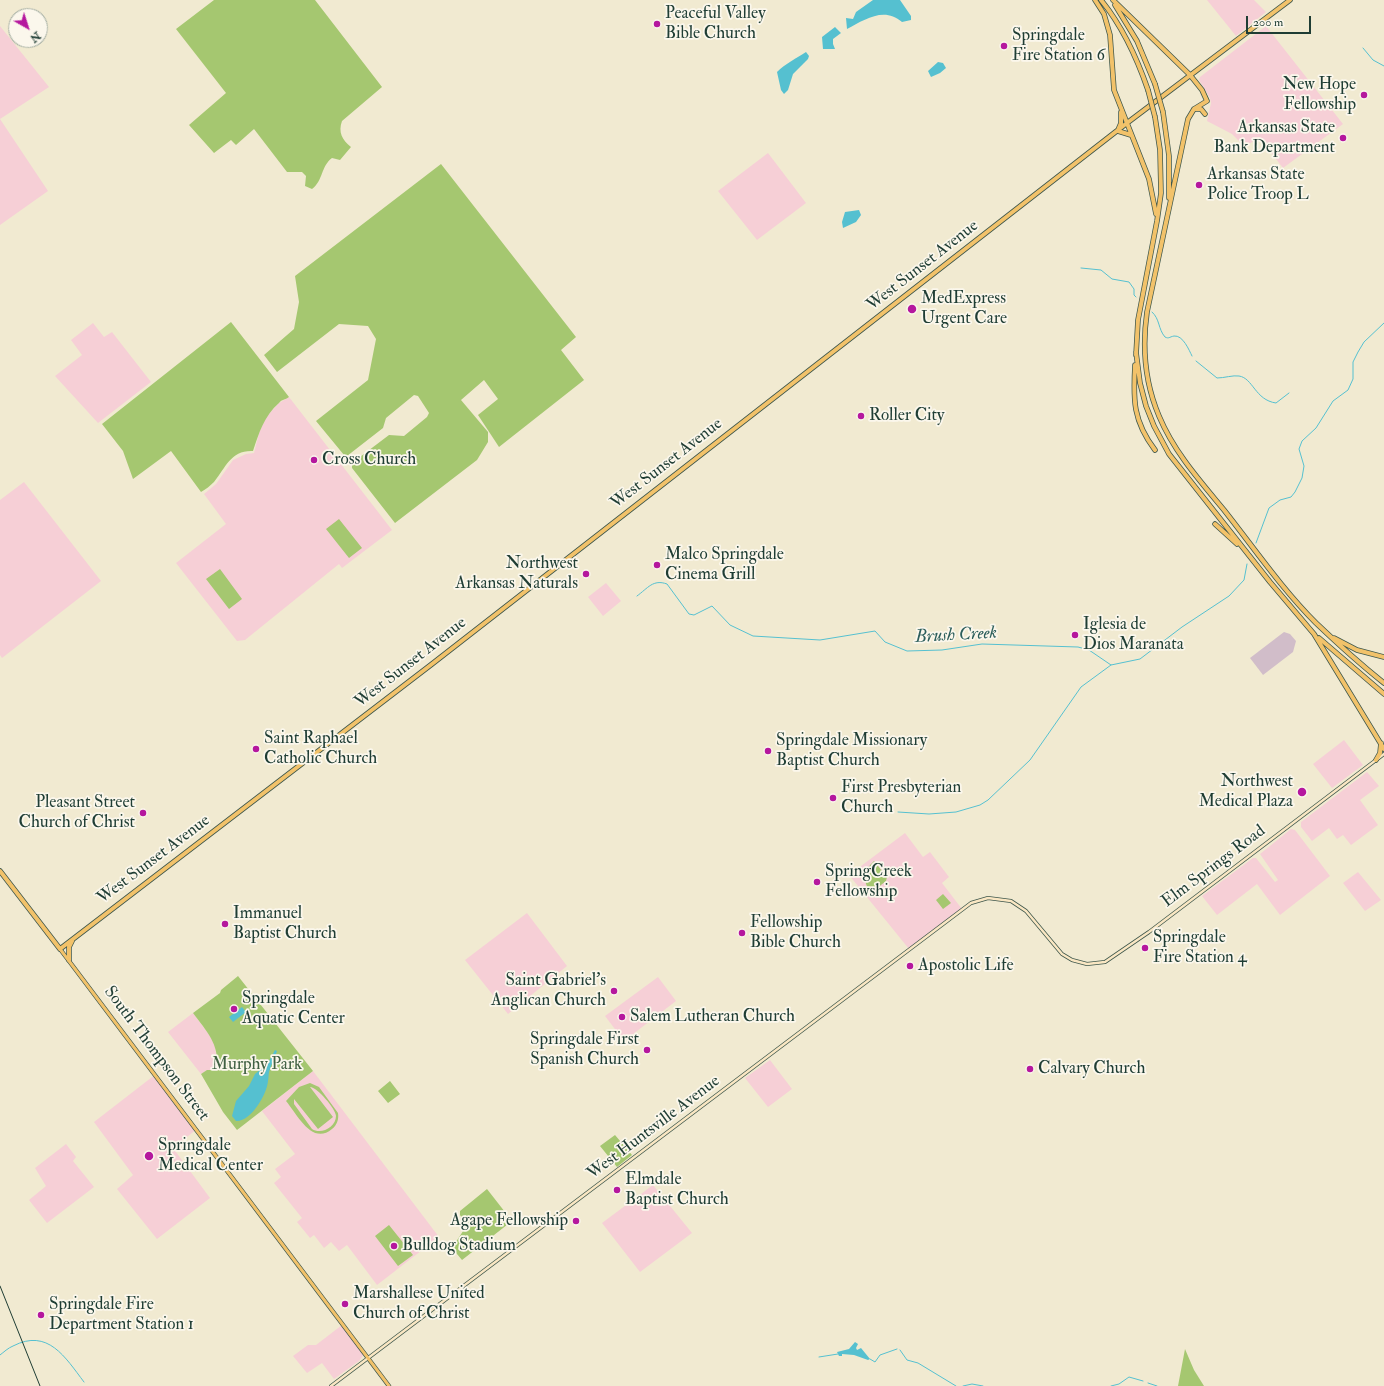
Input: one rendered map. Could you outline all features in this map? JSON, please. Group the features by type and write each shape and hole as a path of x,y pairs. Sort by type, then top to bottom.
{"highway":[{"path":"1095,0 1108,28 1113,84 1131,135 1152,185 1157,221"},
{"path":"1101,0 1127,39 1139,63 1156,117 1161,170 1157,221 1138,320 1135,412 1141,430 1154,450"},
{"path":"1112,0 1190,75 1202,90 1207,101 1194,109 1188,119 1145,331 1146,370 1156,411 1168,435 1183,459 1296,601 1352,657 1384,683"},
{"path":"1112,0 1135,36 1155,84 1163,112 1169,156 1168,213"},
{"name":"West Sunset Avenue","path":"60,949 432,664 1127,123 1290,0"},
{"path":"1183,68 1196,70"},
{"path":"1120,106 1122,118 1118,130 1131,135"},
{"path":"1194,109 1201,109 1205,114"},
{"path":"1136,352 1143,395 1159,435 1174,461 1314,634 1384,749"},
{"path":"1215,524 1243,548"},
{"path":"1326,632 1353,648 1384,657"},
{"path":"1314,634 1384,694"},
{"path":"1376,760 1380,753 1381,743"},
{"name":"South Thompson Street","path":"0,871 60,949"},
{"path":"69,960 69,947 73,939"}],"main road":[{"name":"Elm Springs Road","path":"995,898 1011,901 1026,911 1062,954 1079,962 1094,964 1105,962 1118,955 1384,754"},
{"name":"West Huntsville Avenue","path":"331,1386 964,908 980,900 995,898"},
{"name":"South Thompson Street","path":"60,949 389,1386"}],"shaded area":[{"path":"1207,0 1254,0 1266,12 1236,36"},
{"path":"0,26 8,36 8,48 18,48 49,87 0,119"},
{"path":"1266,26 1343,124 1283,168 1259,137 1245,147 1232,134 1207,121 1211,103 1210,98 1199,80 1200,77"},
{"path":"0,119 48,191 0,225"},
{"path":"768,153 806,203 757,240 718,191"},
{"path":"93,323 104,337 112,332 151,382 98,423 55,376 82,355 71,340"},
{"path":"289,397 392,530 342,568 339,564 245,640 237,641 176,563 226,524 204,494 216,484 233,460 246,454 254,453 259,433 266,417 279,403"},
{"path":"24,482 101,581 2,658 0,655 0,500"},
{"path":"606,583 621,601 603,616 588,597"},
{"path":"1284,632 1290,634 1296,641 1293,652 1263,675 1250,658"},
{"path":"1344,740 1363,765 1332,788 1313,764"},
{"path":"1367,772 1379,786 1360,800 1378,825 1351,845 1343,835 1337,839 1329,828 1312,841 1301,827 1301,822"},
{"path":"1291,829 1295,830 1330,876 1280,915 1257,884 1217,915 1202,896 1253,858 1256,858 1275,882 1278,880 1260,854"},
{"path":"905,833 923,857 930,852 949,877 942,883 962,909 909,949 849,875"},
{"path":"1358,872 1381,900 1365,911 1343,883"},
{"path":"527,913 567,966 508,1014 465,960"},
{"path":"658,977 676,1001 624,1041 605,1016"},
{"path":"193,1013 214,1041 217,1060 217,1068 201,1074 168,1032"},
{"path":"770,1060 792,1089 768,1107 745,1078"},
{"path":"313,1071 439,1237 377,1285 347,1245 339,1251 331,1242 324,1248 314,1235 310,1238 297,1222 302,1218 274,1183 281,1177 275,1169 295,1154 262,1111"},
{"name":"Springdale Medical Center","path":"156,1074 197,1129 173,1148 210,1198 157,1239 117,1189 133,1175 94,1122"},
{"path":"66,1144 76,1157 73,1161 94,1187 47,1223 29,1200 46,1186 35,1168"},
{"path":"653,1185 692,1233 640,1272 602,1223"},
{"path":"342,1325 364,1354 359,1361 334,1379 322,1363 307,1373 293,1356 308,1345 316,1345"}],"green space":[{"path":"214,0 315,0 382,87 342,121 340,129 342,136 345,142 351,147 340,160 332,158 328,161 316,186 312,189 305,186 306,176 302,172 287,172 254,129 236,145 231,140 214,153 189,125 226,93 176,29"},
{"path":"441,164 576,337 561,350 584,380 499,447 478,415 498,399 484,380 461,400 488,432 488,442 477,460 395,523 352,468 352,463 389,435 404,436 427,417 429,413 418,396 414,395 386,418 383,428 347,456 344,455 316,421 368,380 376,339 368,326 339,324 277,372 264,355 294,329 299,302 295,276"},
{"path":"231,322 289,397 282,400 269,413 257,438 253,451 246,451 234,456 214,482 201,492 171,451 133,479 123,451 102,424"},
{"path":"339,519 362,548 349,558 326,529"},
{"path":"220,569 242,599 229,609 206,579"},
{"path":"874,861 887,877 886,881 871,893 866,884 865,876 870,865"},
{"path":"943,894 951,903 943,909 936,900"},
{"name":"Murphy Park","path":"238,976 313,1071 237,1130 223,1112 201,1074 207,1070 214,1070 217,1068 217,1059 211,1038 193,1013 220,993 221,990"},
{"path":"390,1081 400,1094 388,1103 378,1091"},
{"path":"310,1083 319,1087 338,1113 337,1122 332,1129 325,1133 318,1134 312,1131 300,1120 286,1101 299,1087","holes":["310,1087 330,1104 336,1116 334,1124 331,1127 320,1131 312,1129 294,1104 294,1099 318,1129 333,1117"]},
{"path":"615,1135 632,1155 617,1167 600,1146"},
{"path":"487,1189 512,1221 462,1260 452,1248 467,1225 460,1215 460,1211"},
{"name":"Bulldog Stadium","path":"389,1225 413,1255 398,1266 375,1236"},
{"path":"1185,1349 1194,1370 1204,1386 1178,1386"}],"water":[{"path":"873,0 900,0 911,16 911,20 902,22 895,17 881,15 874,16 847,29 846,18 853,19 856,12"},
{"path":"835,27 841,33 833,39 835,49 823,49 822,37"},
{"path":"806,52 809,56 808,59 793,74 788,90 784,94 781,90 777,72"},
{"path":"938,62 943,63 946,68 940,73 931,77 928,71"},
{"path":"859,210 861,215 856,222 843,228 842,222 845,212"},
{"path":"242,1007 246,1012 233,1022 229,1017"},
{"path":"275,1050 277,1051 269,1070 265,1093 257,1106 247,1117 236,1121 232,1116 236,1101 249,1086 255,1074 268,1063"},
{"path":"855,1342 858,1344 856,1348 857,1350 861,1348 870,1359 868,1360 854,1355 842,1354 842,1356 839,1356 837,1352 849,1349"}],"waterway":[{"path":"1363,48 1373,60 1384,66"},
{"path":"1081,268 1101,270 1112,279 1129,282 1134,289 1134,295 1136,297"},
{"path":"1152,312 1155,315 1165,337 1168,338 1177,336 1183,340 1192,356"},
{"name":"Brush Creek","path":"1256,543 1269,508 1280,500 1291,497 1302,478 1304,466 1299,449 1302,441 1316,428 1333,401 1348,390 1353,379 1353,362 1358,352 1364,342 1384,323"},
{"path":"1196,361 1217,378 1237,376 1244,378 1263,398 1269,401 1276,403 1289,393"},
{"name":"Brush Creek","path":"637,596 654,583 667,584 689,614 694,615 712,606 730,625 753,636 820,640 875,631 885,642 907,651 942,650 982,644 1078,647 1089,650 1111,665 1140,659 1182,627 1229,596 1244,580 1247,564"},
{"path":"898,812 929,814 956,812 980,805 988,800 1030,760 1081,687 1111,665"},
{"path":"888,811 893,811"},
{"path":"0,1355 11,1347 25,1341 46,1343 54,1348 70,1363 84,1382"},
{"path":"870,1359 875,1362 880,1355 897,1349"},
{"path":"900,1350 907,1360 918,1363 956,1386"},
{"path":"819,1357 838,1354"},
{"path":"1111,1386 1119,1384 1129,1377 1143,1381"},
{"path":"1148,1383 1157,1386"},
{"path":"963,1386 972,1384 983,1386"}],"railway":[{"path":"0,1286 40,1386"}],"place":[{"name":"Peaceful Valley Bible Church","path":"657,24"},
{"name":"Springdale Fire Station 6","path":"1004,46"},
{"name":"New Hope Fellowship","path":"1364,95"},
{"name":"Arkansas State Bank Department","path":"1343,138"},
{"name":"Arkansas State Police Troop L","path":"1199,185"},
{"name":"MedExpress Urgent Care","path":"912,309"},
{"name":"Roller City","path":"861,416"},
{"name":"Cross Church","path":"314,460"},
{"name":"Malco Springdale Cinema Grill","path":"657,565"},
{"name":"Northwest Arkansas Naturals","path":"586,574"},
{"name":"Iglesia de Dios Maranata","path":"1075,635"},
{"name":"Saint Raphael Catholic Church","path":"256,749"},
{"name":"Springdale Missionary Baptist Church","path":"768,751"},
{"name":"Northwest Medical Plaza","path":"1302,792"},
{"name":"First Presbyterian Church","path":"833,798"},
{"name":"Pleasant Street Church of Christ","path":"143,813"},
{"name":"SpringCreek Fellowship","path":"817,882"},
{"name":"Immanuel Baptist Church","path":"225,924"},
{"name":"Fellowship Bible Church","path":"742,933"},
{"name":"Springdale Fire Station 4","path":"1145,948"},
{"name":"Apostolic Life","path":"910,966"},
{"name":"Saint Gabriel's Anglican Church","path":"614,991"},
{"name":"Springdale Aquatic Center","path":"234,1009"},
{"name":"Salem Lutheran Church","path":"622,1017"},
{"name":"Springdale First Spanish Church","path":"647,1050"},
{"name":"Calvary Church","path":"1030,1069"},
{"name":"Springdale Medical Center","path":"149,1156"},
{"name":"Elmdale Baptist Church","path":"617,1190"},
{"name":"Agape Fellowship","path":"576,1221"},
{"name":"Bulldog Stadium","path":"394,1246"},
{"name":"Marshallese United Church of Christ","path":"345,1304"},
{"name":"Springdale Fire Department Station 1","path":"41,1315"}]}
